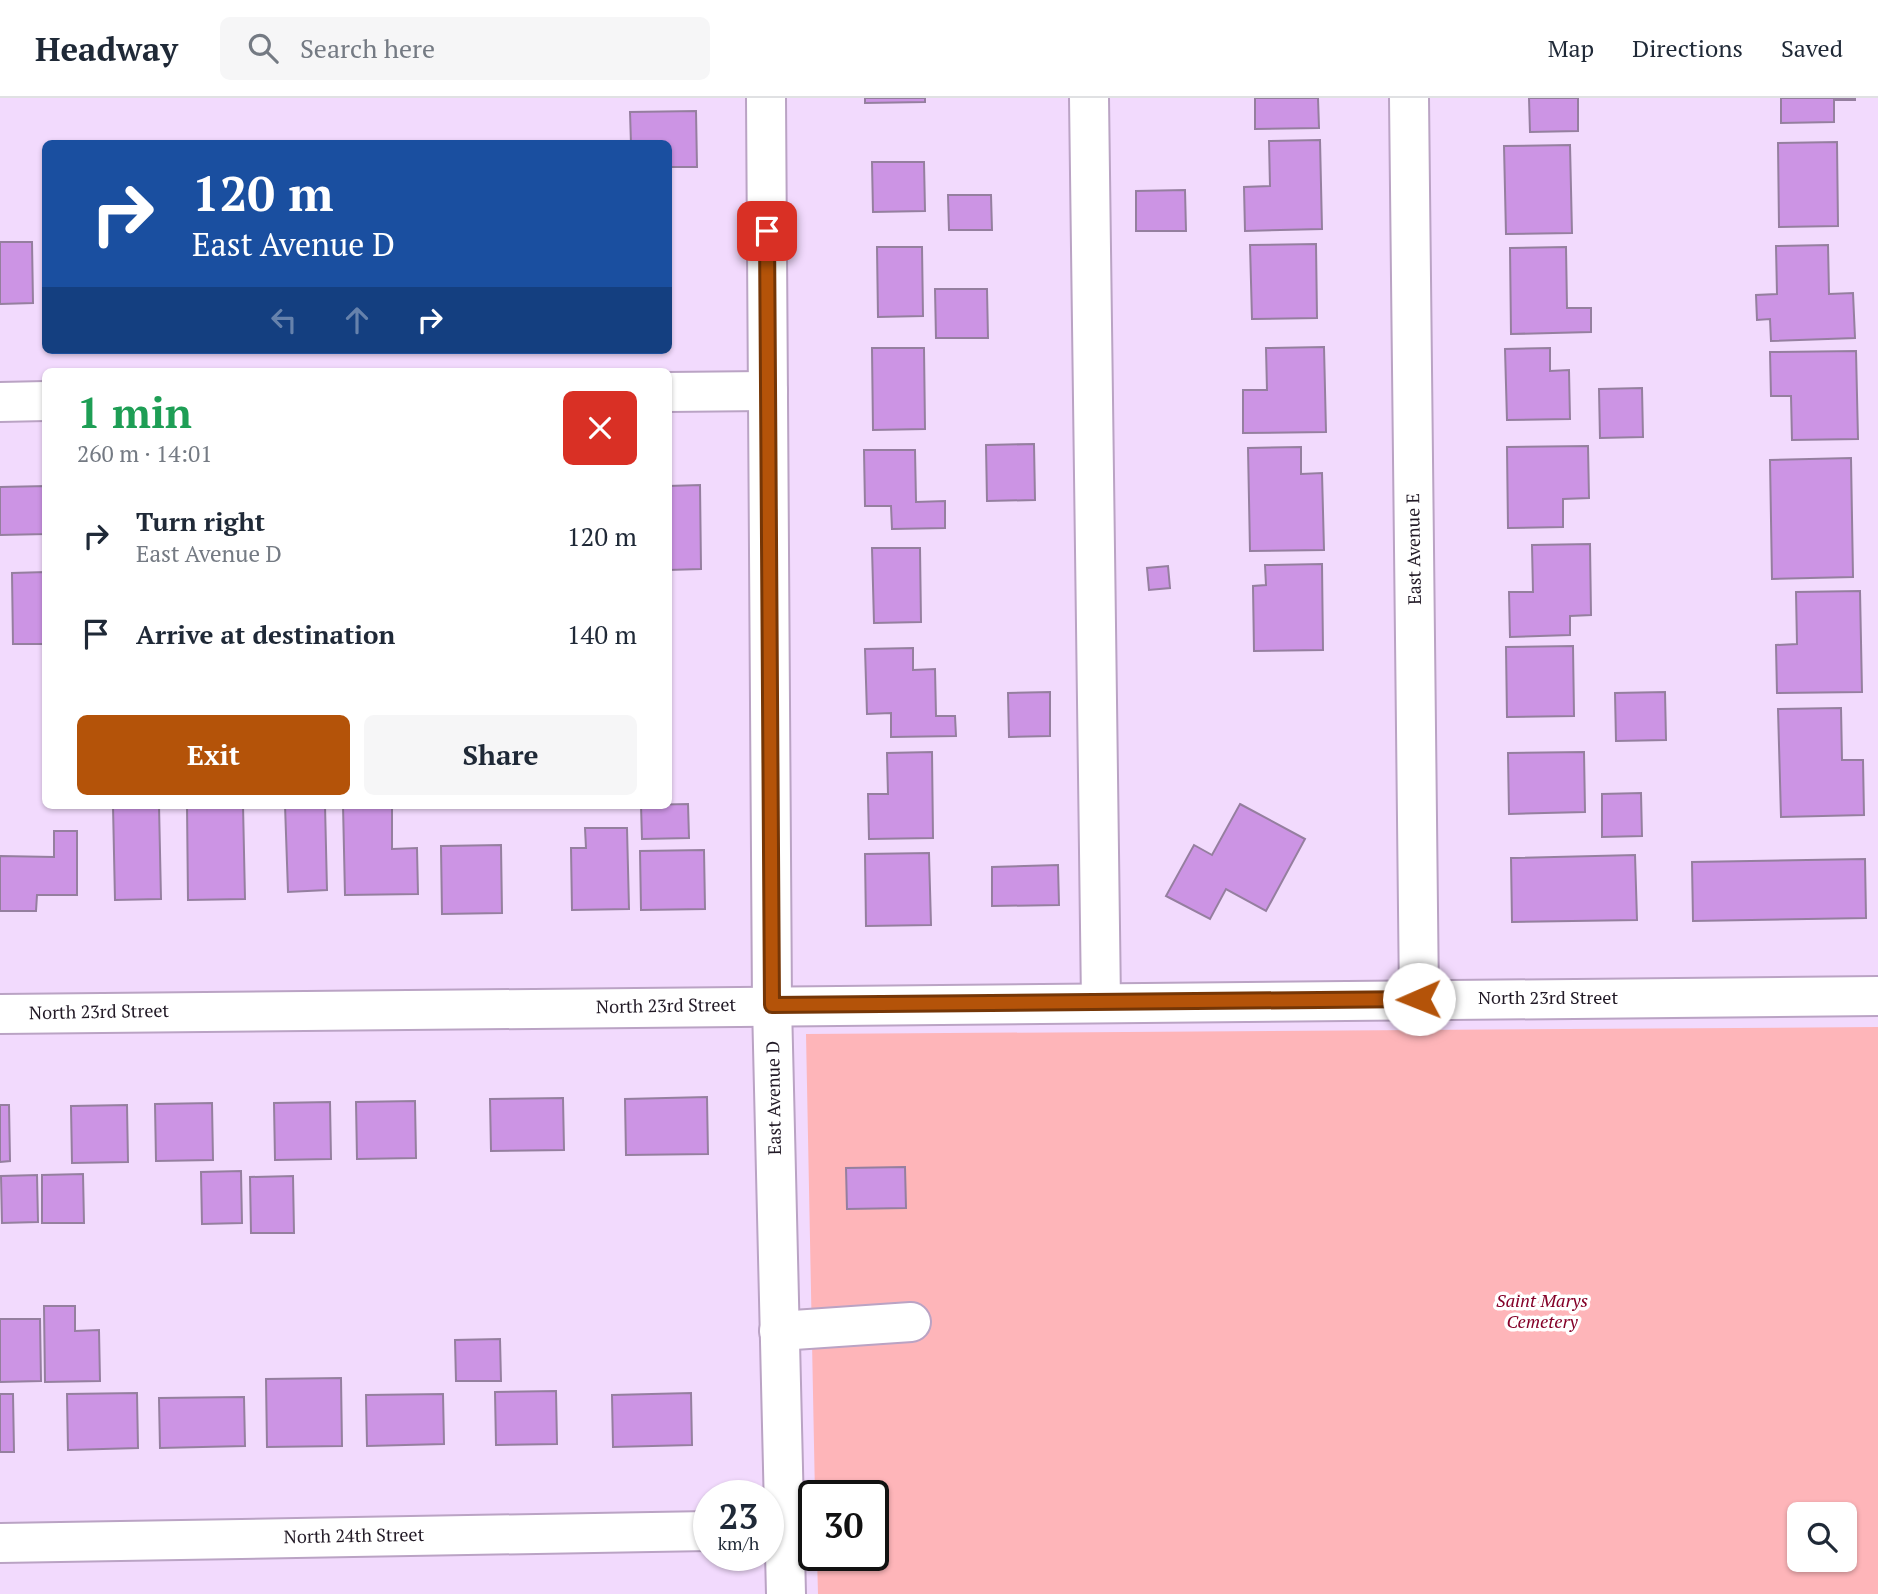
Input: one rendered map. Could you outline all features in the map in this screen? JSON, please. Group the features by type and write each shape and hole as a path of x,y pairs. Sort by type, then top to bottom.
{"street":[{"name":"East Avenue D","path":"766,98 772,1005 779,1331 777,1480"},
{"path":"1089,98 1101,1002"},
{"name":"East Avenue E","path":"1409,98 1419,999"},
{"path":"672,393 768,391"},
{"path":"0,402 42,401"},
{"name":"North 23rd Street","path":"0,1014 1878,996"},
{"path":"779,1331 911,1322"},
{"name":"North 24th Street","path":"0,1542 693,1531"},
{"name":"East Avenue D","path":"782,1571 786,1594"}],"green space":[{"name":"Saint Marys Cemetery","path":"1878,1027 1878,1594 818,1594 817,1571 889,1571 889,1480 815,1480 806,1034"}],"building":[{"path":"865,98 925,98 925,102 865,103"},
{"path":"1255,98 1318,98 1319,128 1255,129"},
{"path":"1529,98 1578,98 1578,131 1530,132"},
{"path":"1781,98 1855,100 1834,100 1834,122 1781,123"},
{"path":"696,111 697,167 672,167 672,140 631,140 630,112"},
{"path":"1320,140 1322,229 1245,231 1244,187 1270,186 1269,141"},
{"path":"1837,142 1838,226 1779,227 1778,143"},
{"path":"1570,145 1572,233 1506,234 1504,146"},
{"path":"872,162 924,162 925,211 873,212"},
{"path":"1185,190 1186,231 1136,231 1136,191"},
{"path":"948,195 991,195 992,230 949,230"},
{"path":"0,242 32,242 33,303 0,304"},
{"path":"1316,244 1317,318 1252,319 1250,245"},
{"path":"1828,245 1829,294 1853,293 1855,338 1771,341 1770,319 1757,320 1756,295 1777,294 1776,246"},
{"path":"877,247 922,247 923,316 878,317"},
{"path":"1566,247 1567,308 1591,308 1591,332 1511,334 1510,248"},
{"path":"935,289 987,289 988,338 936,338"},
{"path":"1324,347 1326,432 1243,433 1243,390 1267,390 1266,348"},
{"path":"872,348 924,348 925,429 873,430"},
{"path":"1550,348 1550,371 1569,370 1570,419 1507,420 1505,349"},
{"path":"1856,351 1858,439 1792,440 1791,396 1771,396 1770,352"},
{"path":"1642,388 1643,437 1600,438 1599,389"},
{"path":"1034,444 1035,500 987,501 986,445"},
{"path":"1588,446 1589,498 1563,499 1563,527 1508,528 1507,447"},
{"path":"1301,447 1301,474 1322,473 1324,550 1250,551 1248,448"},
{"path":"864,450 915,450 916,502 945,501 945,528 892,529 891,506 865,506"},
{"path":"1851,458 1853,577 1772,579 1770,460"},
{"path":"700,485 701,569 672,570 672,486"},
{"path":"42,486 42,534 0,535 0,487"},
{"path":"1590,544 1591,615 1570,616 1570,635 1510,637 1509,592 1533,592 1532,545"},
{"path":"872,548 920,548 921,622 874,623"},
{"path":"1322,564 1323,650 1254,651 1253,586 1266,585 1265,565"},
{"path":"1168,566 1170,588 1149,590 1147,568"},
{"path":"42,572 42,644 13,644 12,573"},
{"path":"1860,591 1862,692 1777,693 1776,645 1797,644 1796,592"},
{"path":"1573,646 1574,716 1507,717 1506,647"},
{"path":"913,648 913,670 935,669 936,716 955,716 956,736 891,737 891,713 867,714 865,649"},
{"path":"1050,692 1050,736 1009,737 1008,693"},
{"path":"1665,692 1666,740 1616,741 1615,693"},
{"path":"1841,708 1842,760 1863,760 1864,815 1781,817 1778,709"},
{"path":"932,752 933,838 869,839 868,794 888,794 887,753"},
{"path":"1584,752 1585,812 1509,814 1508,753"},
{"path":"1641,793 1642,836 1602,837 1602,794"},
{"path":"672,804 688,804 689,838 642,839 641,809 672,809"},
{"path":"1240,804 1305,839 1266,911 1226,889 1210,919 1166,896 1194,845 1212,855"},
{"path":"113,809 159,809 161,899 115,900"},
{"path":"187,809 243,809 245,899 188,900"},
{"path":"285,809 325,809 327,890 288,892"},
{"path":"343,809 392,809 392,849 417,848 418,894 345,895"},
{"path":"585,828 627,828 629,909 572,910 571,848 586,848"},
{"path":"54,831 77,831 77,895 37,895 36,911 0,911 0,856 54,857"},
{"path":"501,845 502,913 442,914 441,846"},
{"path":"704,850 705,909 641,910 640,851"},
{"path":"929,853 931,925 866,926 865,854"},
{"path":"1635,855 1637,920 1512,922 1511,858"},
{"path":"1865,859 1866,918 1693,921 1692,862"},
{"path":"1058,865 1059,905 992,906 992,867"},
{"path":"707,1097 708,1154 626,1155 625,1099"},
{"path":"563,1098 564,1150 491,1151 490,1099"},
{"path":"415,1101 416,1158 357,1159 356,1102"},
{"path":"330,1102 331,1159 275,1160 274,1103"},
{"path":"212,1103 213,1160 156,1161 155,1104"},
{"path":"0,1105 9,1105 10,1161 0,1162"},
{"path":"127,1105 128,1162 72,1163 71,1106"},
{"path":"905,1167 906,1208 847,1209 846,1168"},
{"path":"241,1171 242,1223 202,1224 201,1172"},
{"path":"83,1174 84,1223 42,1223 42,1175"},
{"path":"37,1175 38,1222 2,1223 1,1176"},
{"path":"293,1176 294,1233 251,1233 250,1177"},
{"path":"44,1306 75,1306 75,1331 99,1330 100,1381 45,1382"},
{"path":"0,1319 40,1319 41,1381 0,1382"},
{"path":"500,1339 501,1381 456,1381 455,1340"},
{"path":"341,1378 342,1446 267,1447 266,1379"},
{"path":"556,1391 557,1444 496,1445 495,1392"},
{"path":"137,1393 138,1448 68,1450 67,1394"},
{"path":"691,1393 692,1445 613,1447 612,1395"},
{"path":"0,1394 13,1394 14,1452 0,1452"},
{"path":"443,1394 444,1444 367,1446 366,1395"},
{"path":"244,1397 245,1446 160,1448 159,1398"}],"route":[{"path":"767,231 772,1005 1419,999"}]}
